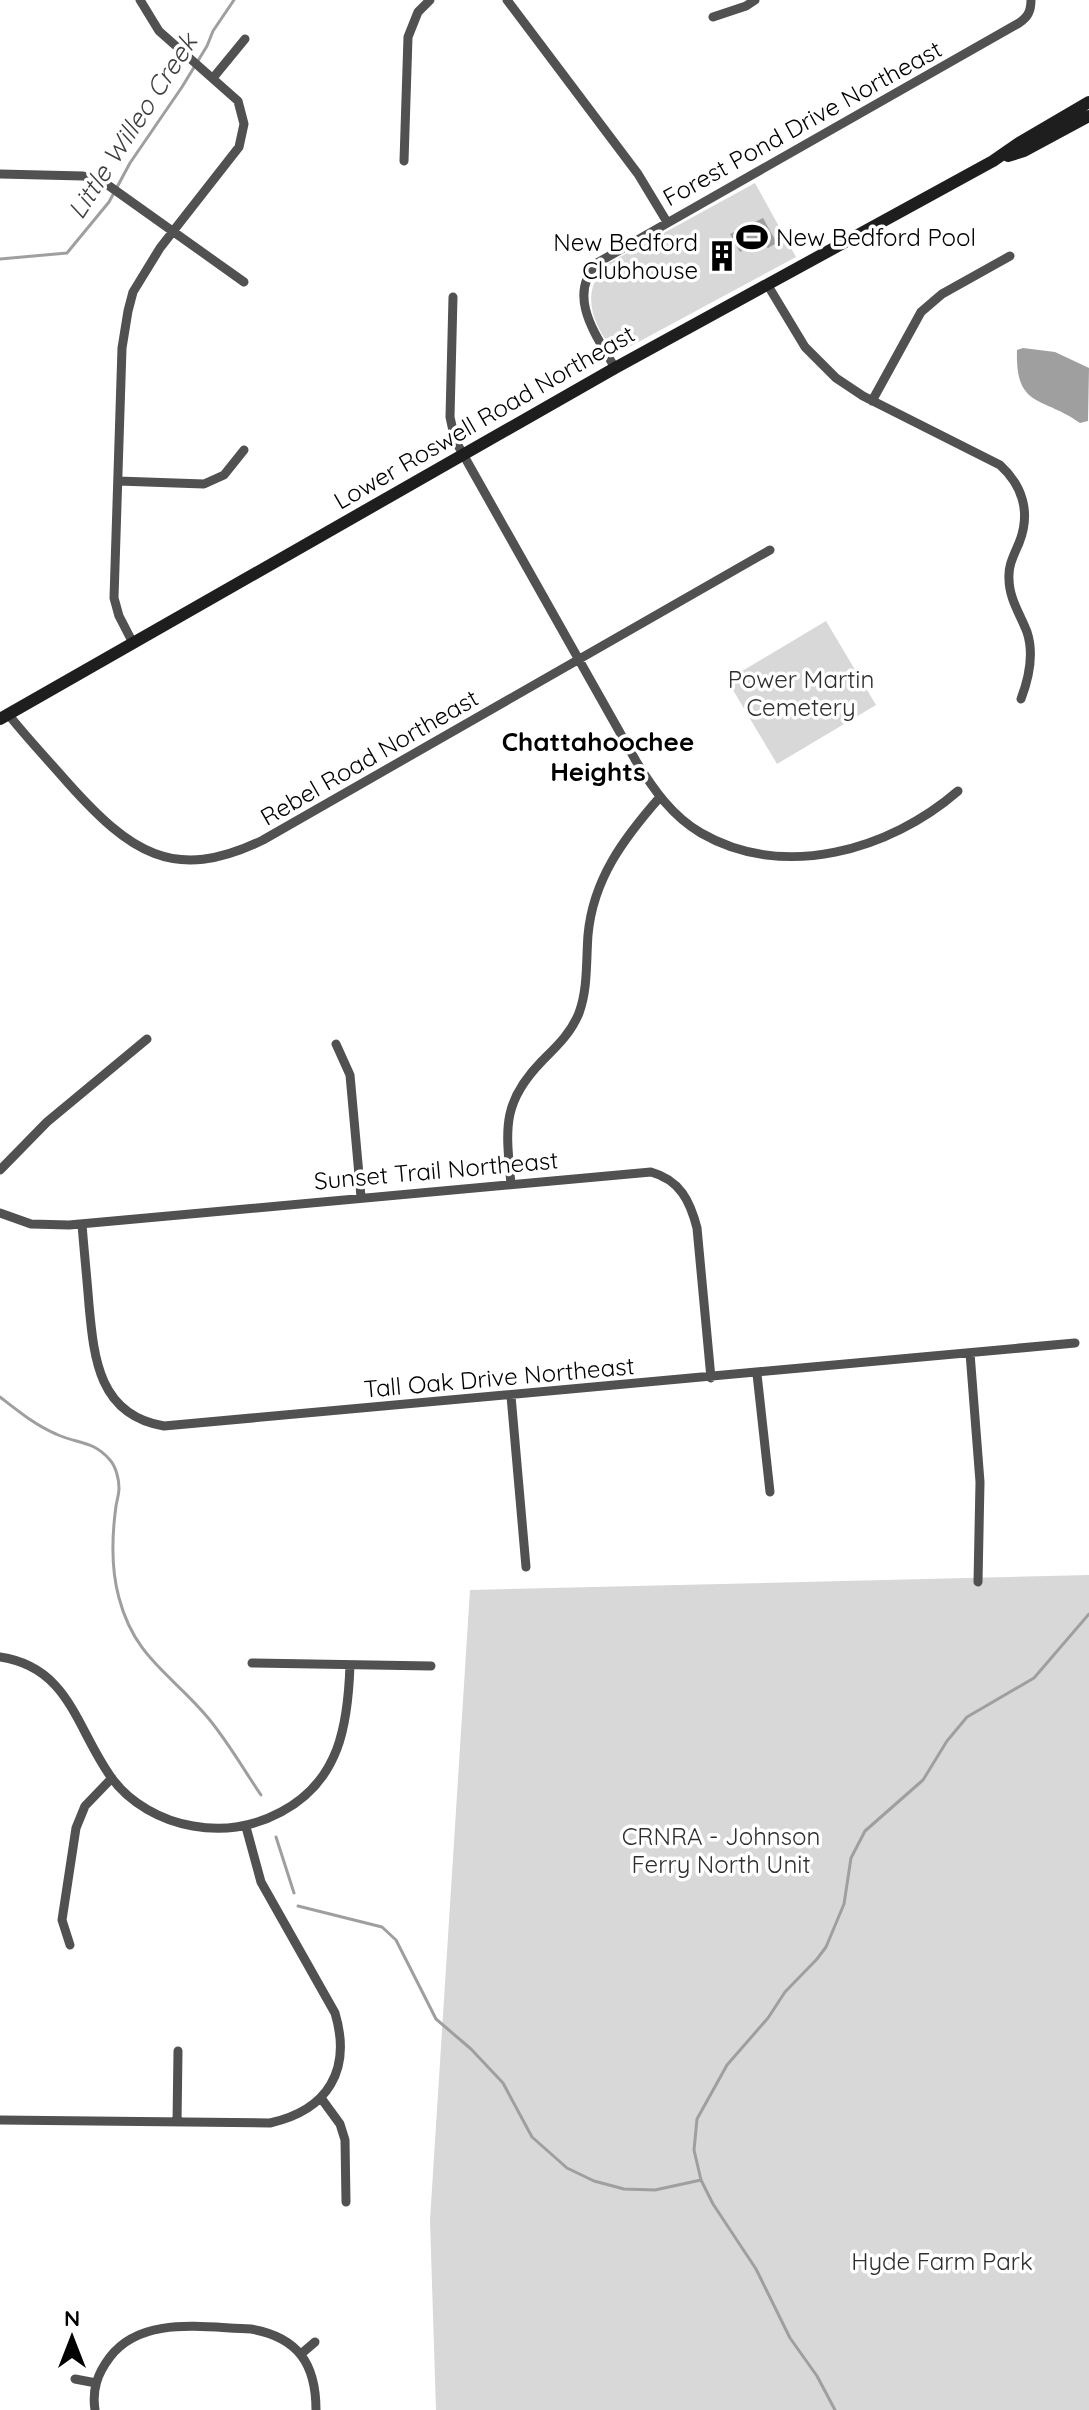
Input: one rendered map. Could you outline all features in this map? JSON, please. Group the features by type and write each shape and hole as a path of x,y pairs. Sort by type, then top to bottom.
{"street":[{"path":"133,643 114,598 122,348 128,311 133,292 172,231 232,157 244,136 238,101 159,31 140,0"},
{"path":"404,161 408,37 418,12 430,0"},
{"path":"507,0 638,174 667,222"},
{"path":"713,17 755,0"},
{"name":"Forest Pond Drive Northeast","path":"615,368 586,313 584,286 597,263 1019,23 1031,10 1031,0"},
{"path":"213,78 245,39"},
{"name":"Lower Roswell Road Northeast","path":"4,716 615,368 993,161 1089,102"},
{"name":"Lower Roswell Road Northeast","path":"993,161 1024,151 1089,116"},
{"path":"0,174 95,179 121,193 244,282"},
{"path":"872,401 912,325 927,306 1010,256"},
{"path":"767,284 791,328 811,355 836,378 872,401 1000,465 1019,488 1024,504 1024,523 1011,561 1009,579 1012,597 1031,649 1027,683 1021,699"},
{"path":"453,297 452,433 636,761 660,797 700,832 719,842 745,851 782,856 828,853 874,842 912,826 958,791"},
{"path":"118,481 204,484 224,475 244,450"},
{"name":"Rebel Road Northeast","path":"4,716 119,835 150,852 187,860 207,859 263,840 770,550"},
{"path":"511,1184 507,1136 512,1103 528,1076 567,1035 575,1022 584,1001 588,934 598,887 623,842 660,797"},
{"path":"0,1170 47,1122 147,1039"},
{"path":"336,1044 350,1075 361,1197"},
{"name":"Sunset Trail Northeast","path":"0,1213 31,1224 82,1224 640,1172 663,1175 687,1197 697,1228 711,1378"},
{"name":"Tall Oak Drive Northeast","path":"82,1224 95,1361 113,1397 140,1420 164,1426 1075,1343"},
{"path":"970,1353 979,1470 978,1582"},
{"path":"757,1374 770,1492"},
{"path":"511,1396 526,1567"},
{"path":"0,1657 20,1660 51,1678 112,1778 142,1806 173,1822 204,1828 246,1827 273,1816 301,1798 322,1777 338,1752 347,1715 350,1665"},
{"path":"252,1663 431,1666"},
{"path":"70,1945 62,1920 76,1828 92,1797 112,1778"},
{"path":"0,2120 270,2123 298,2114 328,2090 339,2065 339,2027 335,2013 261,1882 246,1827"},
{"path":"177,2122 178,2051"},
{"path":"321,2098 340,2124 345,2140 346,2202"},
{"path":"95,2410 96,2383 105,2364 125,2341 151,2330 165,2328 265,2331 289,2343 312,2371 316,2410"},
{"path":"301,2354 315,2342"},
{"path":"75,2379 96,2383"}],"green space":[{"path":"755,183 796,257 618,353 614,351 594,318 591,295 600,273 609,263"},
{"name":"Power Martin Cemetery","path":"826,621 876,705 777,764 727,680"},
{"name":"CRNRA - Johnson Ferry North Unit","path":"1089,1575 1089,2410 436,2410 430,2220 470,1590"}],"shaded area":[{"name":"New Bedford Pool","path":"763,218 777,243 768,248 758,240 740,252 730,234"},
{"path":"1017,350 1055,352 1089,368 1088,421 1080,423 1026,392 1018,369"}],"waterway":[{"name":"Little Willeo Creek","path":"0,259 67,253 109,202 130,163 182,87 234,0"},
{"path":"0,1397 41,1426 91,1446 112,1463 119,1488 113,1564 126,1619 156,1665 216,1728 261,1795"},
{"path":"835,2410 817,2376 790,2338 756,2269 713,2204 701,2180 694,2150 697,2119 727,2065 768,2018 785,1992 826,1947 844,1904 851,1858 865,1831 923,1780 947,1741 967,1717 1034,1678 1089,1614"},
{"path":"276,1837 294,1893"},
{"path":"298,1906 382,1927 396,1940 436,2019 471,2049 503,2083 532,2137 567,2168 594,2181 624,2189 655,2190 701,2180"}],"place":[{"name":"New Bedford Pool","path":"752,237"},
{"name":"New Bedford Clubhouse","path":"722,256"}],"district":[{"name":"Chattahoochee Heights","path":"598,756"}],"park label":[{"name":"Hyde Farm Park","path":"942,2261"}]}
